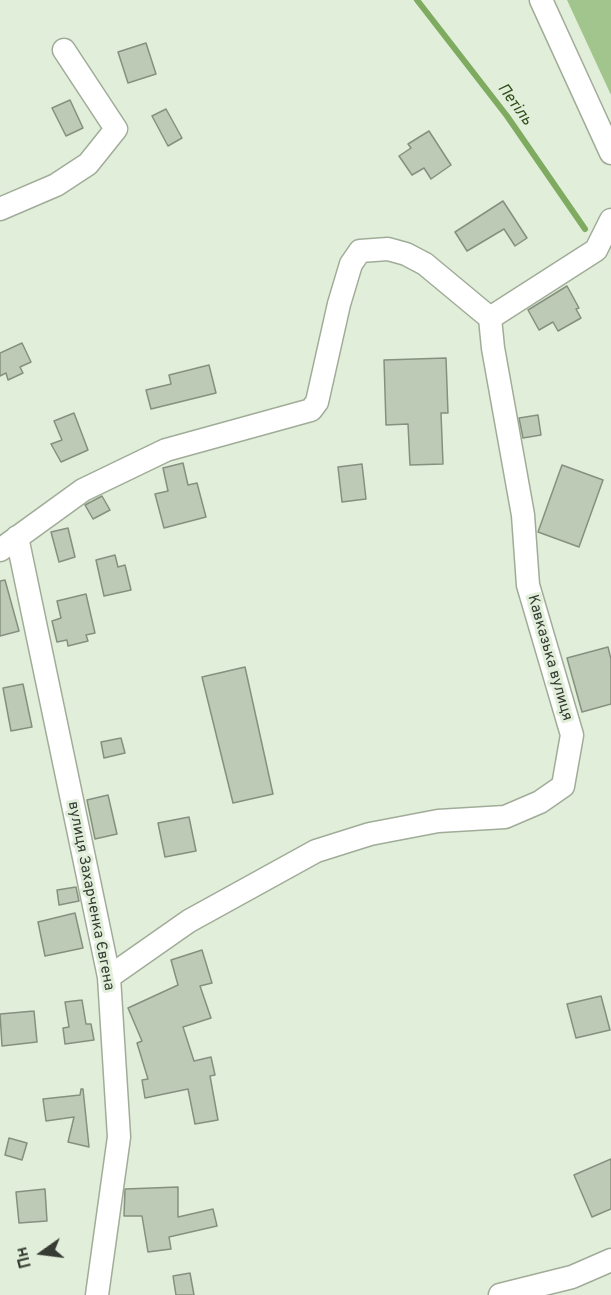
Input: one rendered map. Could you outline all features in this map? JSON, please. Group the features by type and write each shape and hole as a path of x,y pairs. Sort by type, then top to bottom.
{"street":[{"path":"541,0 611,153"},
{"path":"0,209 56,184 88,164 116,129 64,50"},
{"path":"9,543 83,490 166,450 311,410 317,402 339,304 351,264 360,251 388,249 406,254 425,264 490,318 596,250 611,220"},
{"name":"Кавказька вулиця","path":"109,977 189,921 316,851 370,834 438,821 505,817 540,802 563,786 572,735 528,585 523,515 493,348 490,318"},
{"name":"вулиця Захарченка Євгена","path":"9,543 109,977 119,1137 97,1295"},
{"path":"500,1295 572,1277 611,1260"}],"green space":[{"path":"567,0 611,0 611,95"}],"building":[{"path":"146,43 156,74 128,83 118,52"},
{"path":"70,100 83,128 66,136 52,108"},
{"path":"166,109 182,138 168,146 152,116"},
{"path":"429,131 451,165 431,179 424,168 412,175 399,156 411,148 408,144"},
{"path":"503,201 527,238 515,246 504,229 467,251 455,232"},
{"path":"567,286 579,308 576,309 581,318 558,331 553,322 539,330 528,310"},
{"path":"22,343 31,362 20,367 23,373 8,380 6,373 0,376 0,353"},
{"path":"446,358 448,413 441,413 443,464 410,465 408,424 386,425 384,360"},
{"path":"209,365 216,393 151,409 146,390 171,384 169,375"},
{"path":"74,413 88,450 61,462 51,444 62,440 54,421"},
{"path":"538,415 541,435 523,438 519,418"},
{"path":"183,463 188,485 197,483 206,517 164,528 155,494 168,491 163,468"},
{"path":"362,464 366,499 342,502 338,467"},
{"path":"562,465 603,480 579,547 538,532"},
{"path":"102,496 110,510 93,519 85,505"},
{"path":"68,528 75,557 59,562 51,532"},
{"path":"115,555 118,567 125,565 131,590 104,596 96,560"},
{"path":"5,580 19,631 0,636 0,581"},
{"path":"86,594 95,633 86,635 88,641 68,646 67,640 57,642 52,621 61,618 57,601"},
{"path":"608,647 611,659 611,704 582,712 567,658"},
{"path":"245,667 273,794 233,803 202,677"},
{"path":"23,684 32,727 11,731 3,688"},
{"path":"121,738 125,753 104,758 101,742"},
{"path":"108,795 117,834 95,839 87,800"},
{"path":"189,817 196,851 165,857 158,823"},
{"path":"76,887 79,901 59,905 57,890"},
{"path":"75,913 83,948 45,956 38,922"},
{"path":"202,950 212,983 200,986 211,1018 183,1027 194,1061 211,1057 215,1075 210,1076 218,1120 195,1124 188,1089 145,1098 142,1080 148,1079 137,1043 142,1041 128,1008 178,985 171,960"},
{"path":"601,996 610,1030 576,1038 567,1004"},
{"path":"82,1000 86,1024 91,1024 94,1040 65,1044 63,1028 69,1027 65,1002"},
{"path":"34,1011 37,1042 2,1046 0,1014"},
{"path":"83,1089 89,1147 68,1142 74,1117 46,1121 43,1099 80,1095"},
{"path":"9,1138 27,1143 22,1160 5,1155"},
{"path":"611,1159 611,1209 592,1217 574,1175"},
{"path":"178,1187 178,1217 213,1209 217,1226 169,1237 171,1249 148,1252 142,1216 124,1216 125,1189"},
{"path":"45,1189 47,1221 19,1223 16,1192"},
{"path":"190,1273 194,1295 176,1295 173,1276"}],"waterway":[{"name":"Петіль","path":"417,0 507,116 585,229"}]}
